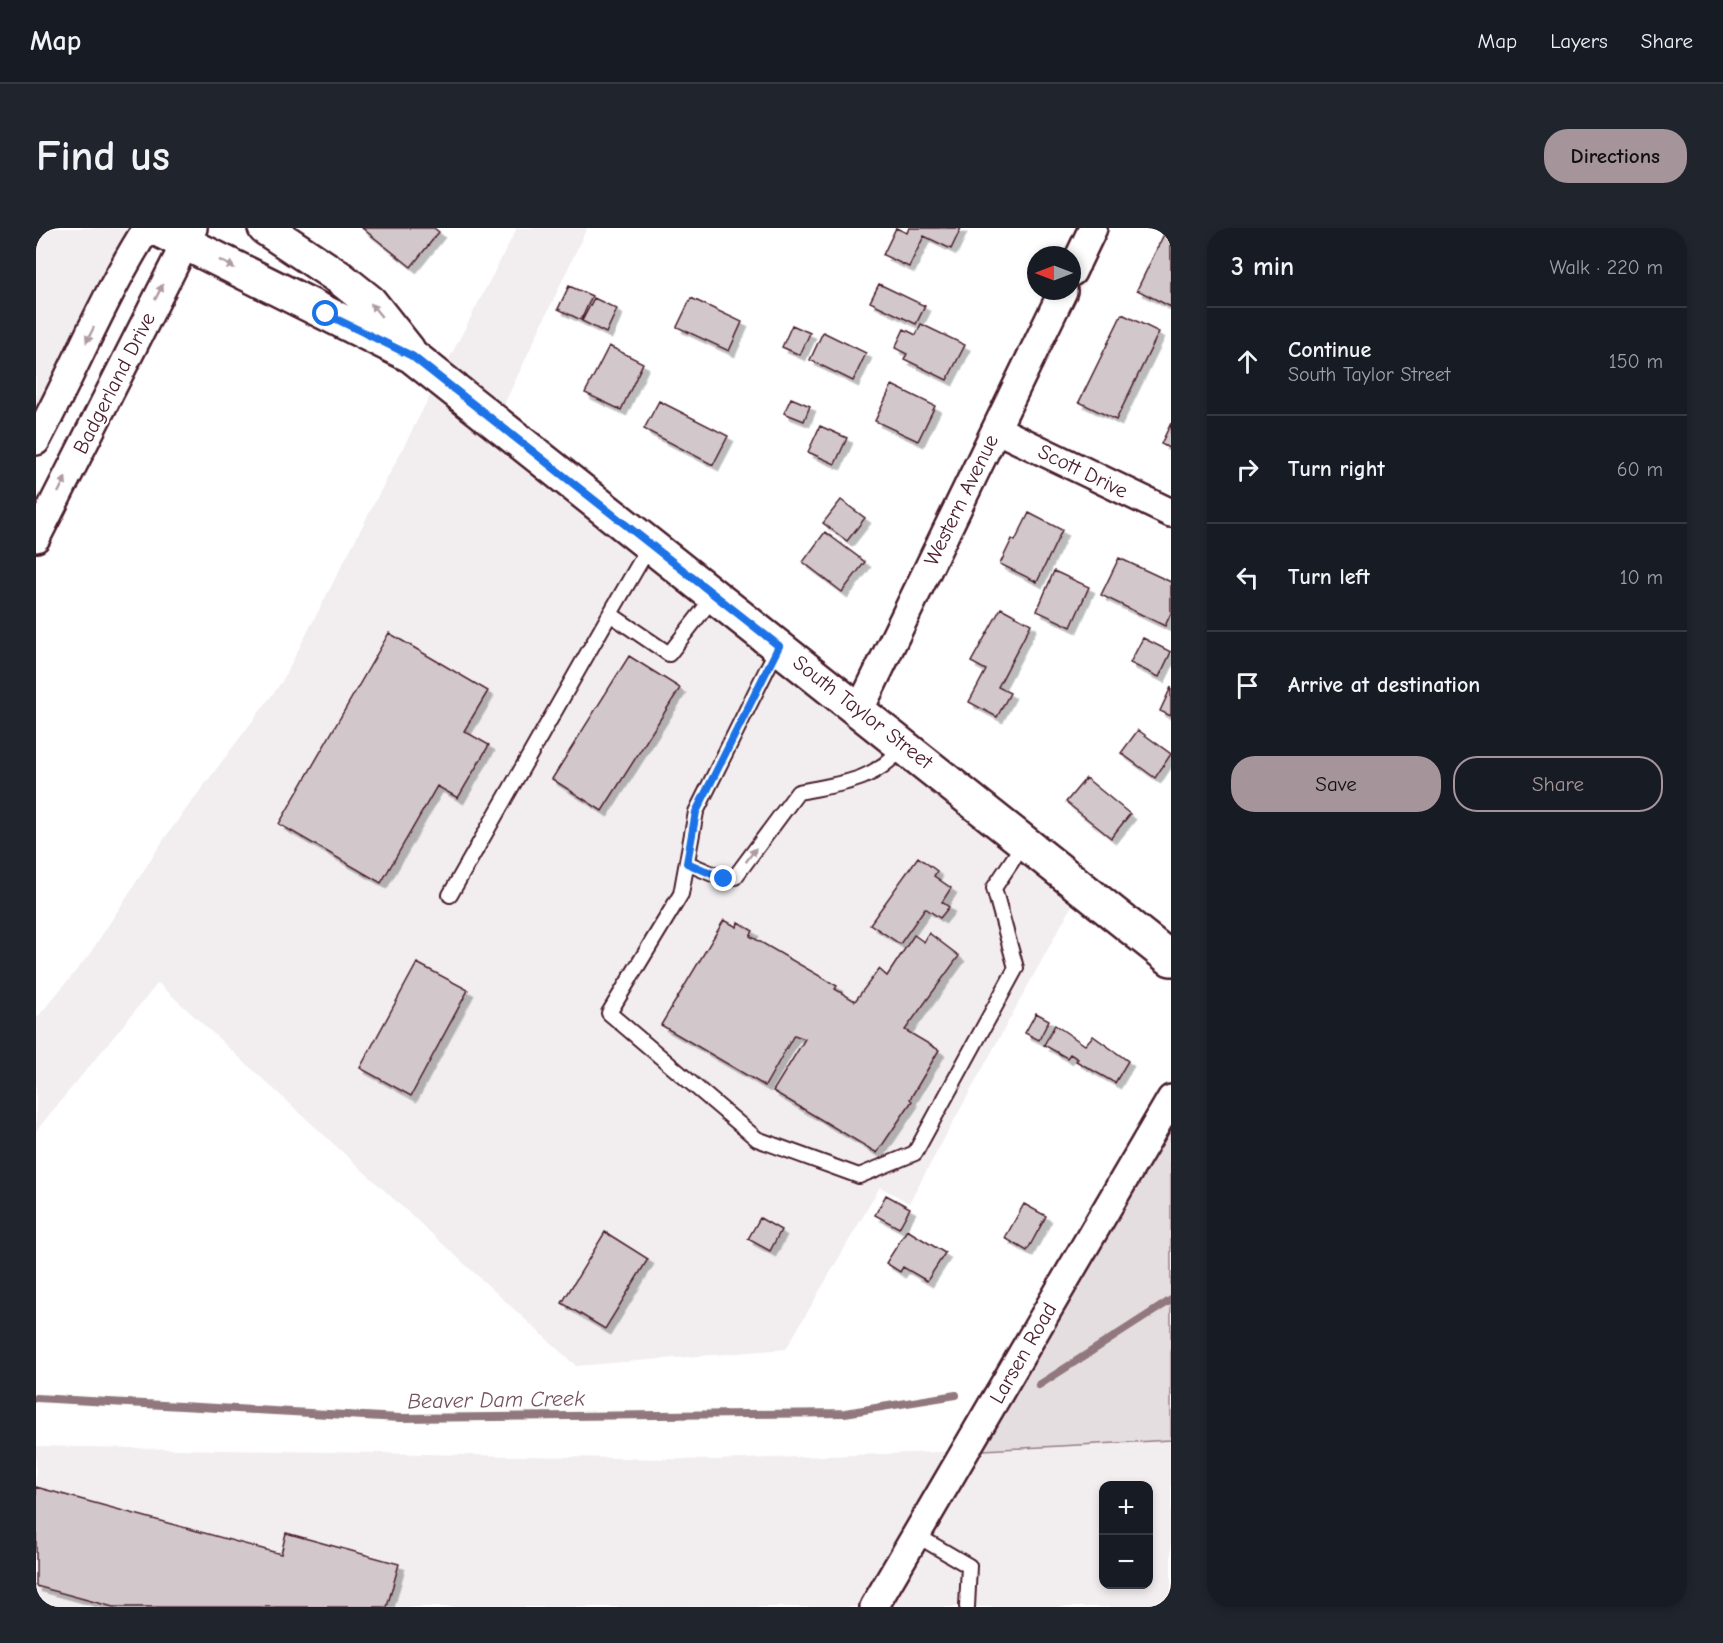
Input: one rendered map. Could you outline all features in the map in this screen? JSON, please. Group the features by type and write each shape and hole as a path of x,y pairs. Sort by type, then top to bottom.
{"street":[{"name":"Badgerland Drive","path":"36,441 74,371 126,260 147,228"},
{"name":"South Taylor Street","path":"155,228 188,235 412,356 1171,959"},
{"name":"South Taylor Street","path":"265,228 340,278 370,302 412,356"},
{"path":"1081,253 1093,228"},
{"name":"Badgerland Drive","path":"36,538 188,235"},
{"name":"Western Avenue","path":"860,710 1059,300"},
{"name":"Scott Drive","path":"996,429 1171,513"},
{"name":"Larsen Road","path":"874,1607 1171,1099"}],"lane":[{"path":"450,895 651,544"},
{"path":"610,614 669,654 715,595"},
{"path":"779,646 696,812 681,894 609,1013 757,1139 859,1176 915,1153 1016,968 994,888 1025,842"},
{"path":"687,863 724,879 735,878 798,792 858,780 887,766 904,746"},
{"path":"916,1535 969,1566 967,1607"}],"shaded area":[{"path":"36,228 147,228 36,441"},
{"path":"517,228 587,228 496,422 1082,887 909,1203 880,1187 786,1349 576,1366 158,983 36,1131 36,1019 89,955 166,836 281,683"},
{"path":"1171,1097 1171,1440 965,1451"},
{"path":"1171,1440 1171,1607 36,1607 36,1446 714,1460 965,1451"}],"building":[{"path":"362,228 434,228 439,232 411,267"},
{"path":"896,228 907,233 909,228 961,228 951,249 924,236 909,267 883,255"},
{"path":"1167,228 1171,228 1171,307 1137,290"},
{"path":"879,284 925,306 916,324 870,302"},
{"path":"569,286 592,296 581,320 558,309"},
{"path":"594,298 617,309 606,333 582,321"},
{"path":"691,298 742,322 729,351 677,327"},
{"path":"1122,314 1159,332 1116,420 1079,402"},
{"path":"921,324 965,345 947,380 904,359 907,354 895,348 904,329 916,335"},
{"path":"792,325 810,333 800,355 782,347"},
{"path":"823,332 866,353 853,381 810,360"},
{"path":"609,346 643,363 621,410 585,393"},
{"path":"892,385 935,406 918,441 875,421"},
{"path":"791,398 810,406 804,421 784,413"},
{"path":"659,401 728,436 713,465 644,429"},
{"path":"1171,423 1171,449 1161,444"},
{"path":"820,426 847,438 835,464 808,452"},
{"path":"841,500 865,518 847,541 823,523"},
{"path":"1029,513 1062,530 1037,582 1000,564 1012,539 1015,541"},
{"path":"825,532 865,562 842,592 803,562"},
{"path":"1119,558 1171,582 1171,613 1165,626 1101,595"},
{"path":"1054,571 1089,587 1071,627 1037,611"},
{"path":"1001,608 1031,624 998,687 1010,693 997,717 969,702 986,670 971,662"},
{"path":"389,633 488,691 464,731 489,745 458,798 437,786 381,883 279,824"},
{"path":"1143,638 1171,652 1159,677 1130,663"},
{"path":"629,656 680,688 602,811 552,779"},
{"path":"1171,687 1171,716 1160,711"},
{"path":"1138,730 1171,754 1155,778 1121,753"},
{"path":"1086,778 1130,814 1111,838 1066,802"},
{"path":"918,857 937,871 934,876 951,888 942,902 949,907 940,918 925,908 900,944 870,924"},
{"path":"724,920 737,927 738,922 753,931 750,936 837,986 835,989 855,1001 879,969 887,976 914,935 924,942 929,933 959,956 905,1030 939,1050 910,1099 912,1101 877,1153 773,1091 805,1039 794,1035 765,1086 661,1025"},
{"path":"417,963 468,990 411,1096 360,1068"},
{"path":"1036,1013 1049,1020 1039,1040 1025,1033"},
{"path":"1055,1025 1085,1045 1093,1036 1128,1061 1115,1083 1076,1061 1078,1059 1070,1054 1067,1058 1044,1045"},
{"path":"886,1195 910,1208 899,1228 875,1215"},
{"path":"1024,1204 1046,1216 1027,1251 1005,1238"},
{"path":"760,1218 781,1230 770,1251 748,1239"},
{"path":"907,1230 945,1253 927,1281 903,1267 900,1272 886,1263"},
{"path":"605,1232 648,1259 605,1329 562,1303"},
{"path":"36,1487 281,1554 286,1533 399,1564 387,1607 113,1607 36,1586"}],"waterway":[{"name":"Beaver Dam Creek","path":"1039,1385 1171,1300"},
{"name":"Beaver Dam Creek","path":"36,1398 400,1418 845,1413 956,1395"}],"route":[{"path":"326,314 412,356 779,646 696,812 687,863 724,879"}]}
